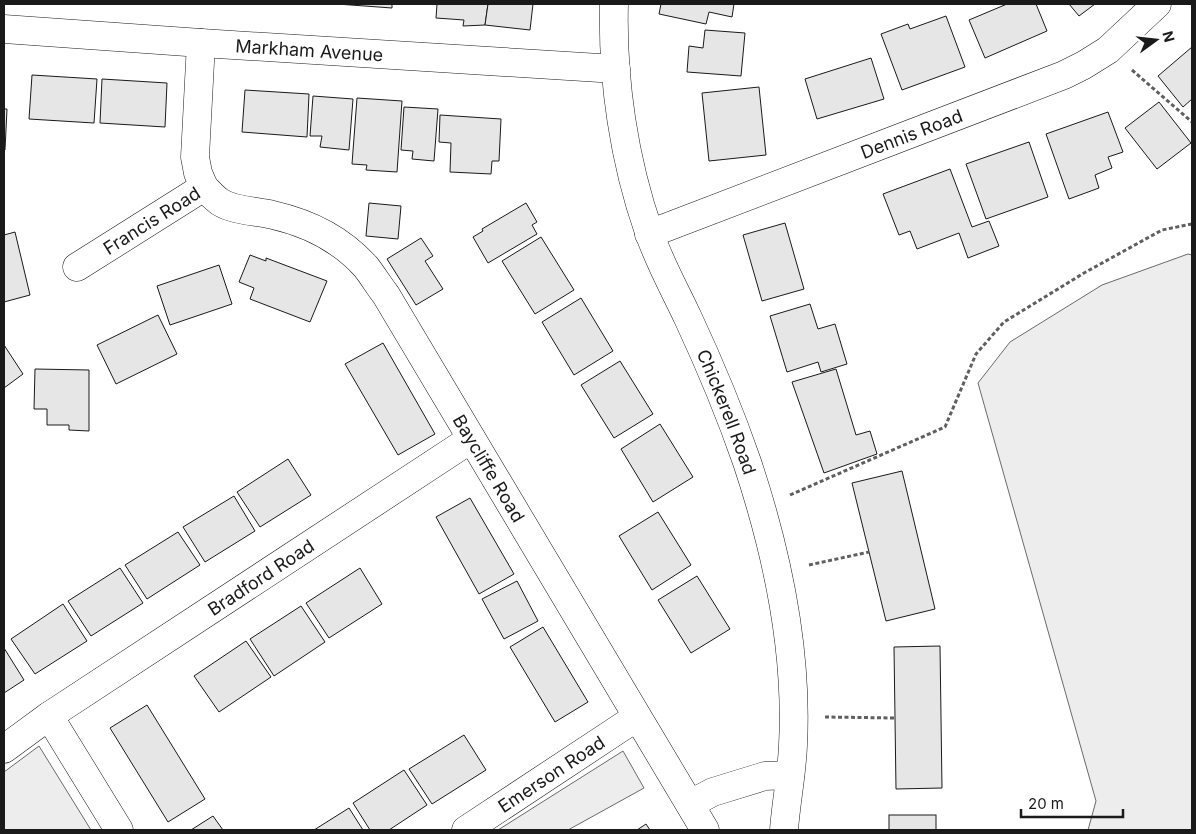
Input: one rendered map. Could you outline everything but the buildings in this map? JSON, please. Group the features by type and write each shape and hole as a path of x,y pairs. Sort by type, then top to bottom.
{"street":[{"name":"Chickerell Road","path":"614,4 616,69 622,123 633,180 649,234 692,326 747,462 778,572 789,641 793,682 793,744 784,830"},
{"name":"Dennis Road","path":"649,234 1064,75 1108,50 1158,4"},
{"name":"Markham Avenue","path":"4,29 616,69"},
{"name":"Francis Road","path":"77,266 204,187 198,173 195,157 201,43"},
{"name":"Baycliffe Road","path":"204,187 212,196 232,207 295,221 332,238 349,250 366,268 386,295 705,830"},
{"name":"Bradford Road","path":"4,749 49,716 472,439"},
{"path":"49,716 119,830"},
{"name":"Emerson Road","path":"466,830 637,717"},
{"path":"690,804 712,792 765,776 790,775"}],"path":[{"path":"1108,50 1192,122"},
{"path":"761,508 945,427 976,354 1004,322 1084,273 1162,230 1192,224"},
{"path":"778,572 869,552"},
{"path":"793,716 895,718"}],"shaded area":[{"path":"1188,254 1192,255 1192,830 1088,830 1096,801 978,383 1010,342 1102,285"},
{"path":"39,746 91,830 4,830 4,772"},
{"path":"623,751 644,788 568,830 498,830"}]}
